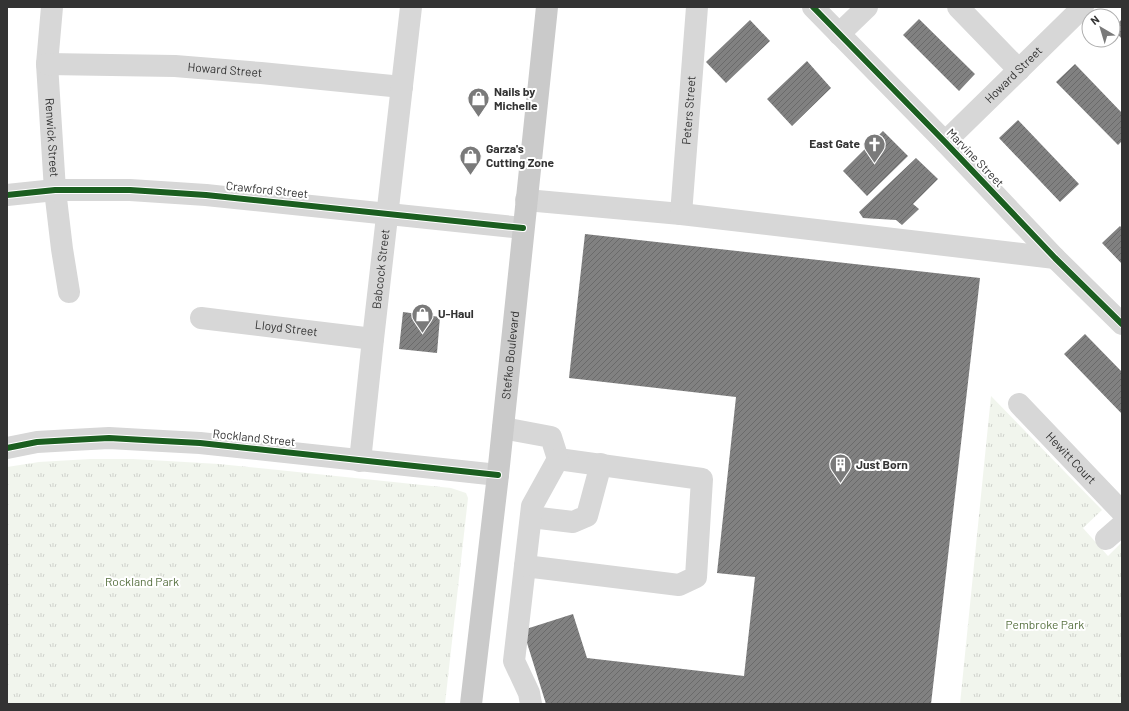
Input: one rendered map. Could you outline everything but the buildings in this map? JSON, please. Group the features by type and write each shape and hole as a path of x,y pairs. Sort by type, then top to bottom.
{"main road":[{"name":"Stefko Boulevard","path":"471,704 498,475 547,7"}],"street":[{"name":"Renwick Street","path":"52,7 47,64 55,190 69,292"},
{"name":"Babcock Street","path":"360,461 372,339 411,7"},
{"name":"Peters Street","path":"681,214 697,7"},
{"name":"Marvine Street","path":"813,7 945,142 1055,258 1122,324"},
{"path":"839,34 867,7"},
{"path":"958,7 1019,70"},
{"name":"Howard Street","path":"945,142 1083,7"},
{"name":"Howard Street","path":"47,64 175,66 261,72 402,87"},
{"name":"Crawford Street","path":"7,195 55,190 130,190 198,194 523,228"},
{"path":"526,200 681,214 1055,258"},
{"name":"Lloyd Street","path":"201,318 372,339"},
{"name":"Hewitt Court","path":"1019,404 1122,512"},
{"path":"503,428 551,437 558,459 532,506 514,660 529,693 531,704"},
{"name":"Rockland Street","path":"7,448 37,442 109,438 200,443 498,475"},
{"path":"525,566 679,585 696,577 702,479 558,459"},
{"path":"531,517 573,522 588,516 601,464"},
{"path":"1106,540 1122,525"}],"green space":[{"name":"Pembroke Park","path":"991,396 1102,510 1083,528 1108,556 1122,542 1122,704 960,704"},
{"name":"Rockland Park","path":"90,459 133,459 219,464 451,488 466,493 468,498 445,704 7,704 7,467 39,462"}],"cycle path":[{"path":"813,7 945,142 1055,258 1122,324"},
{"path":"7,195 55,190 130,190 206,195 523,228"},
{"path":"7,448 37,442 109,438 200,443 498,475"}],"place":[{"name":"Nails by Michelle","path":"479,118"},
{"name":"East Gate","path":"875,164"},
{"name":"Garza's Cutting Zone","path":"470,176"},
{"name":"U-Haul","path":"422,334"},
{"name":"Just Born","path":"841,484"}]}
